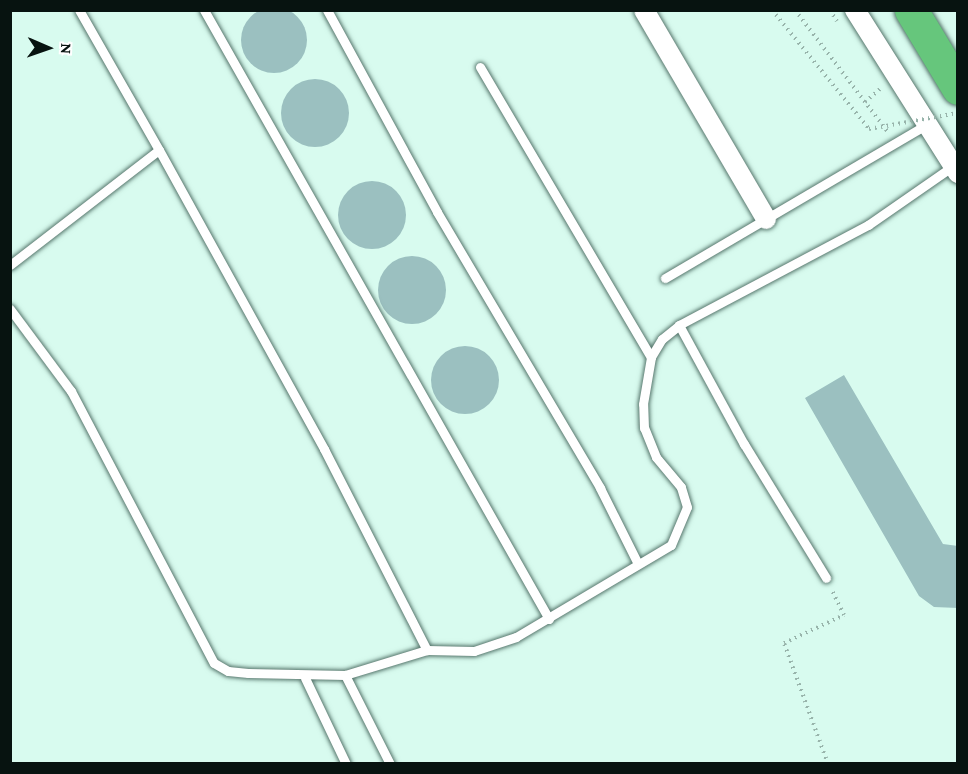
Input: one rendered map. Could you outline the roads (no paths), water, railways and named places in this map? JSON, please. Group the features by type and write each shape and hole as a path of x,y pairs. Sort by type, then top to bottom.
{"highway":[{"path":"911,10 957,88"}],"street":[{"path":"644,10 766,219"},
{"path":"855,10 929,123 955,170"}],"lane":[{"path":"79,10 324,449 427,650"},
{"path":"204,10 549,620"},
{"path":"327,10 437,212 600,488 637,562"},
{"path":"480,67 651,357"},
{"path":"665,278 897,145 929,123"},
{"path":"10,265 159,150"},
{"path":"10,309 71,390 214,663 228,671 305,678 345,675 427,650 474,651 549,620 637,562 671,544 687,507 681,487 656,457 644,428 651,357 679,325 868,225 955,170"},
{"path":"679,325 744,444 826,578"},
{"path":"345,675 390,764"},
{"path":"305,678 346,764"}]}
